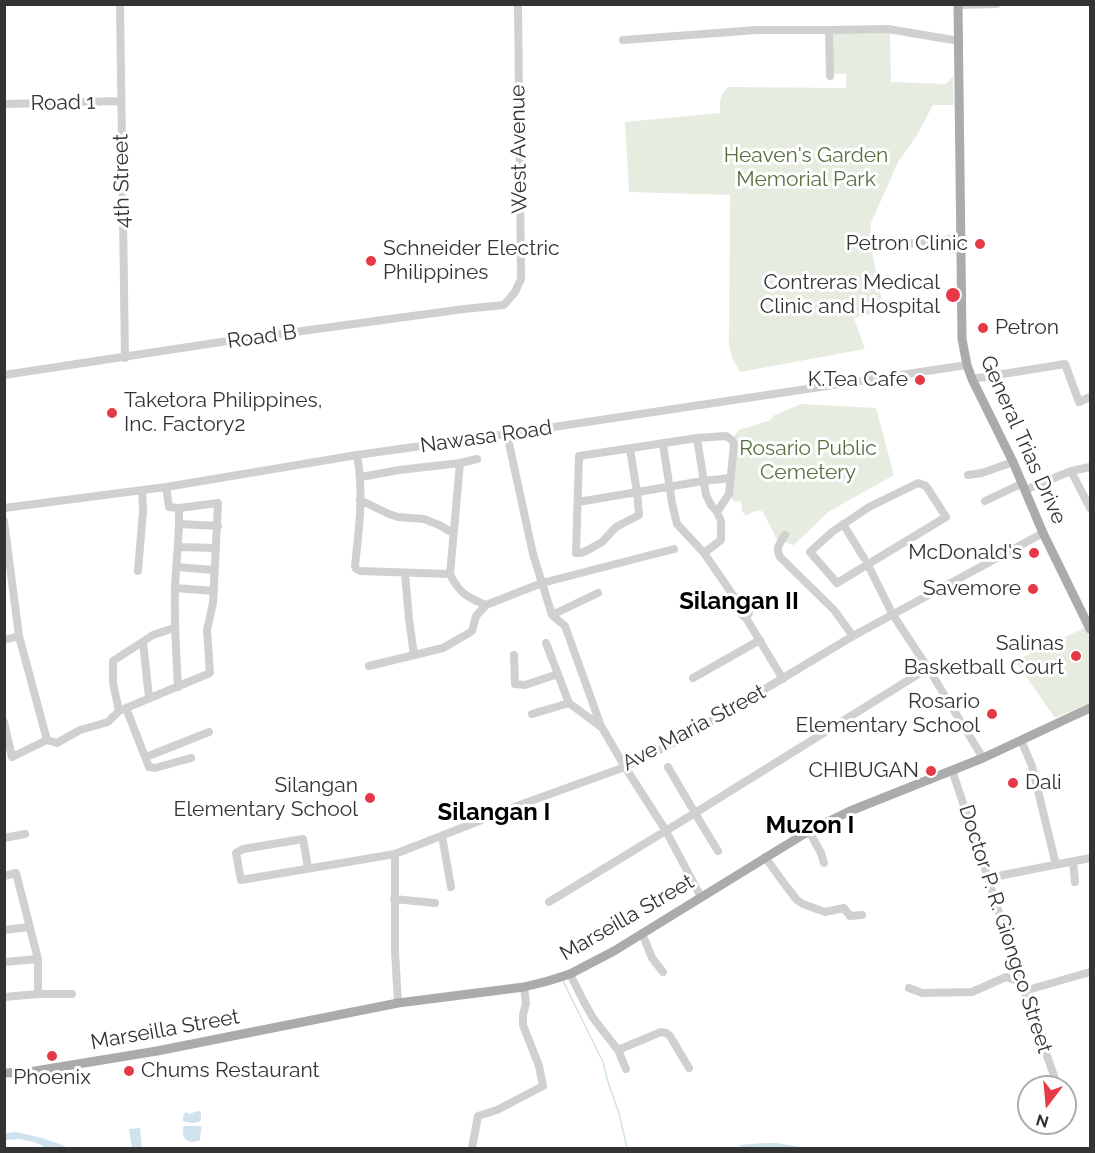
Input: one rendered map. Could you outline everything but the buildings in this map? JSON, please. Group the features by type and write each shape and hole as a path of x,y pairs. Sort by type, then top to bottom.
{"main road":[{"name":"General Trias Drive","path":"958,5 962,339 967,365 972,380 1024,486 1043,533 1090,629"},
{"name":"Marseilla Street","path":"4,1073 35,1072 149,1053 398,1003 524,987 570,974 614,951 809,831 850,811 983,758 1090,708"}],"street":[{"name":"4th Street","path":"120,4 125,358"},
{"name":"West Avenue","path":"515,292 520,279 518,4"},
{"path":"958,5 997,4"},
{"path":"623,40 757,30 888,28 959,41"},
{"path":"829,30 830,76"},
{"name":"Road 1","path":"4,104 121,101"},
{"path":"897,245 961,238"},
{"name":"Road B","path":"4,375 254,338 504,305 515,292"},
{"path":"972,380 1063,364 1066,365 1079,402 1090,398"},
{"name":"Nawasa Road","path":"4,508 166,487 357,455 967,365"},
{"path":"507,434 532,550 552,615 565,626 601,726 666,831 701,897"},
{"path":"630,449 639,515 616,527 602,542 581,553 576,553 579,456 697,438 726,436 734,444 731,478 729,494 717,512"},
{"path":"697,438 706,495 721,521 721,540 704,553"},
{"path":"663,444 676,524 704,553 737,601 735,605 738,611 746,618 783,679"},
{"path":"357,455 361,477 355,568 360,571 450,574"},
{"path":"361,477 477,459"},
{"path":"968,475 982,473 1013,462"},
{"path":"460,463 450,574 455,584 468,598 486,605"},
{"path":"985,501 1024,486 1090,466"},
{"path":"1071,471 1090,508"},
{"path":"578,502 731,478"},
{"path":"918,483 926,486 945,516 866,562 837,583 810,552 843,524 869,507 918,483"},
{"path":"4,722 8,759 47,740 57,742 80,730 105,724 122,710 210,673 207,630 212,615 218,503 179,508 169,507 166,487"},
{"path":"138,571 142,490"},
{"path":"360,500 389,514 424,519 453,533"},
{"path":"178,687 174,628 179,508"},
{"path":"4,521 19,636 47,740"},
{"path":"180,524 218,526"},
{"path":"843,524 866,562 893,615 983,758"},
{"name":"Ave Maria Street","path":"308,868 303,839 243,849 236,853 241,880 395,854 625,767 685,737 853,636 1043,533"},
{"path":"785,535 778,545 780,557 834,610 853,636"},
{"path":"178,546 216,548"},
{"path":"369,666 443,648 472,631 476,616 486,605 542,583 674,549"},
{"path":"176,567 214,570"},
{"path":"405,573 414,655"},
{"path":"175,588 214,591"},
{"path":"552,615 598,592"},
{"path":"174,628 153,635 113,662 113,683 122,710 149,766 152,768 191,758"},
{"path":"4,640 19,636"},
{"path":"693,678 760,640"},
{"path":"143,642 149,698"},
{"path":"546,643 569,703 601,726"},
{"path":"514,655 515,684 525,685 558,674"},
{"path":"549,902 928,668"},
{"path":"532,714 569,703"},
{"path":"146,757 209,732"},
{"path":"1021,740 1032,766 1056,865"},
{"path":"668,767 718,851"},
{"name":"Doctor P. R. Giongco Street","path":"952,770 1054,1075"},
{"path":"809,831 824,863"},
{"path":"4,838 25,834"},
{"path":"442,836 451,887"},
{"path":"395,854 395,951 398,1003"},
{"path":"765,857 797,900 803,904 825,912 844,908 850,916 862,915"},
{"path":"988,878 1090,858"},
{"path":"1073,861 1075,882"},
{"path":"4,876 16,873 38,959 38,994"},
{"path":"394,899 435,903"},
{"path":"4,930 30,927"},
{"path":"642,933 652,958 663,972"},
{"path":"4,962 38,959"},
{"path":"1024,991 1090,972"},
{"path":"570,974 593,1018 618,1050 626,1069"},
{"path":"909,988 922,993 972,992 1006,977 1021,982"},
{"path":"472,1149 478,1116 497,1110 543,1086 539,1066 523,1025 526,1003 524,987"},
{"path":"4,998 38,994 72,994"},
{"path":"618,1050 661,1032 666,1033 689,1068"}],"green space":[{"name":"Heaven's Garden Memorial Park","path":"890,31 891,82 946,84 953,76 954,105 933,105 917,135 898,162 871,223 870,242 884,311 854,318 865,349 740,372 732,358 729,345 730,195 629,192 625,122 720,113 722,95 729,87 846,88 846,74 832,74 831,33"},
{"name":"Rosario Public Cemetery","path":"801,404 876,408 894,475 828,512 794,545 778,541 762,511 755,511 746,516 742,511 741,501 735,502 730,496 735,435 739,430 771,420 773,416"},
{"path":"1086,627 1090,638 1090,703 1055,718 1015,661"}],"water":[{"path":"185,1112 190,1114 201,1112 199,1122 183,1121"},
{"path":"184,1126 202,1128 199,1141 186,1140 183,1133"},
{"path":"140,1128 142,1148 132,1148 129,1129"},
{"path":"17,1132 42,1138 65,1146 65,1148 47,1148 19,1139 5,1140 5,1133"},
{"path":"764,1143 806,1148 744,1148 738,1145"}],"waterway":[{"path":"563,981 603,1062 627,1148"}],"place":[{"name":"Petron Clinic","path":"980,244"},
{"name":"Schneider Electric Philippines","path":"371,261"},
{"name":"Contreras Medical Clinic and Hospital","path":"953,295"},
{"name":"Petron","path":"983,328"},
{"name":"K.Tea Cafe","path":"920,380"},
{"name":"Taketora Philippines, Inc. Factory2","path":"112,413"},
{"name":"McDonald's","path":"1034,553"},
{"name":"Savemore","path":"1033,589"},
{"name":"Salinas Basketball Court","path":"1076,656"},
{"name":"Rosario Elementary School","path":"992,714"},
{"name":"CHIBUGAN","path":"931,771"},
{"name":"Dali","path":"1013,783"},
{"name":"Silangan Elementary School","path":"370,798"},
{"name":"Phoenix","path":"52,1056"},
{"name":"Chums Restaurant","path":"129,1071"}],"district":[{"name":"Silangan II","path":"739,602"},
{"name":"Silangan I","path":"494,813"},
{"name":"Muzon I","path":"810,826"}]}
